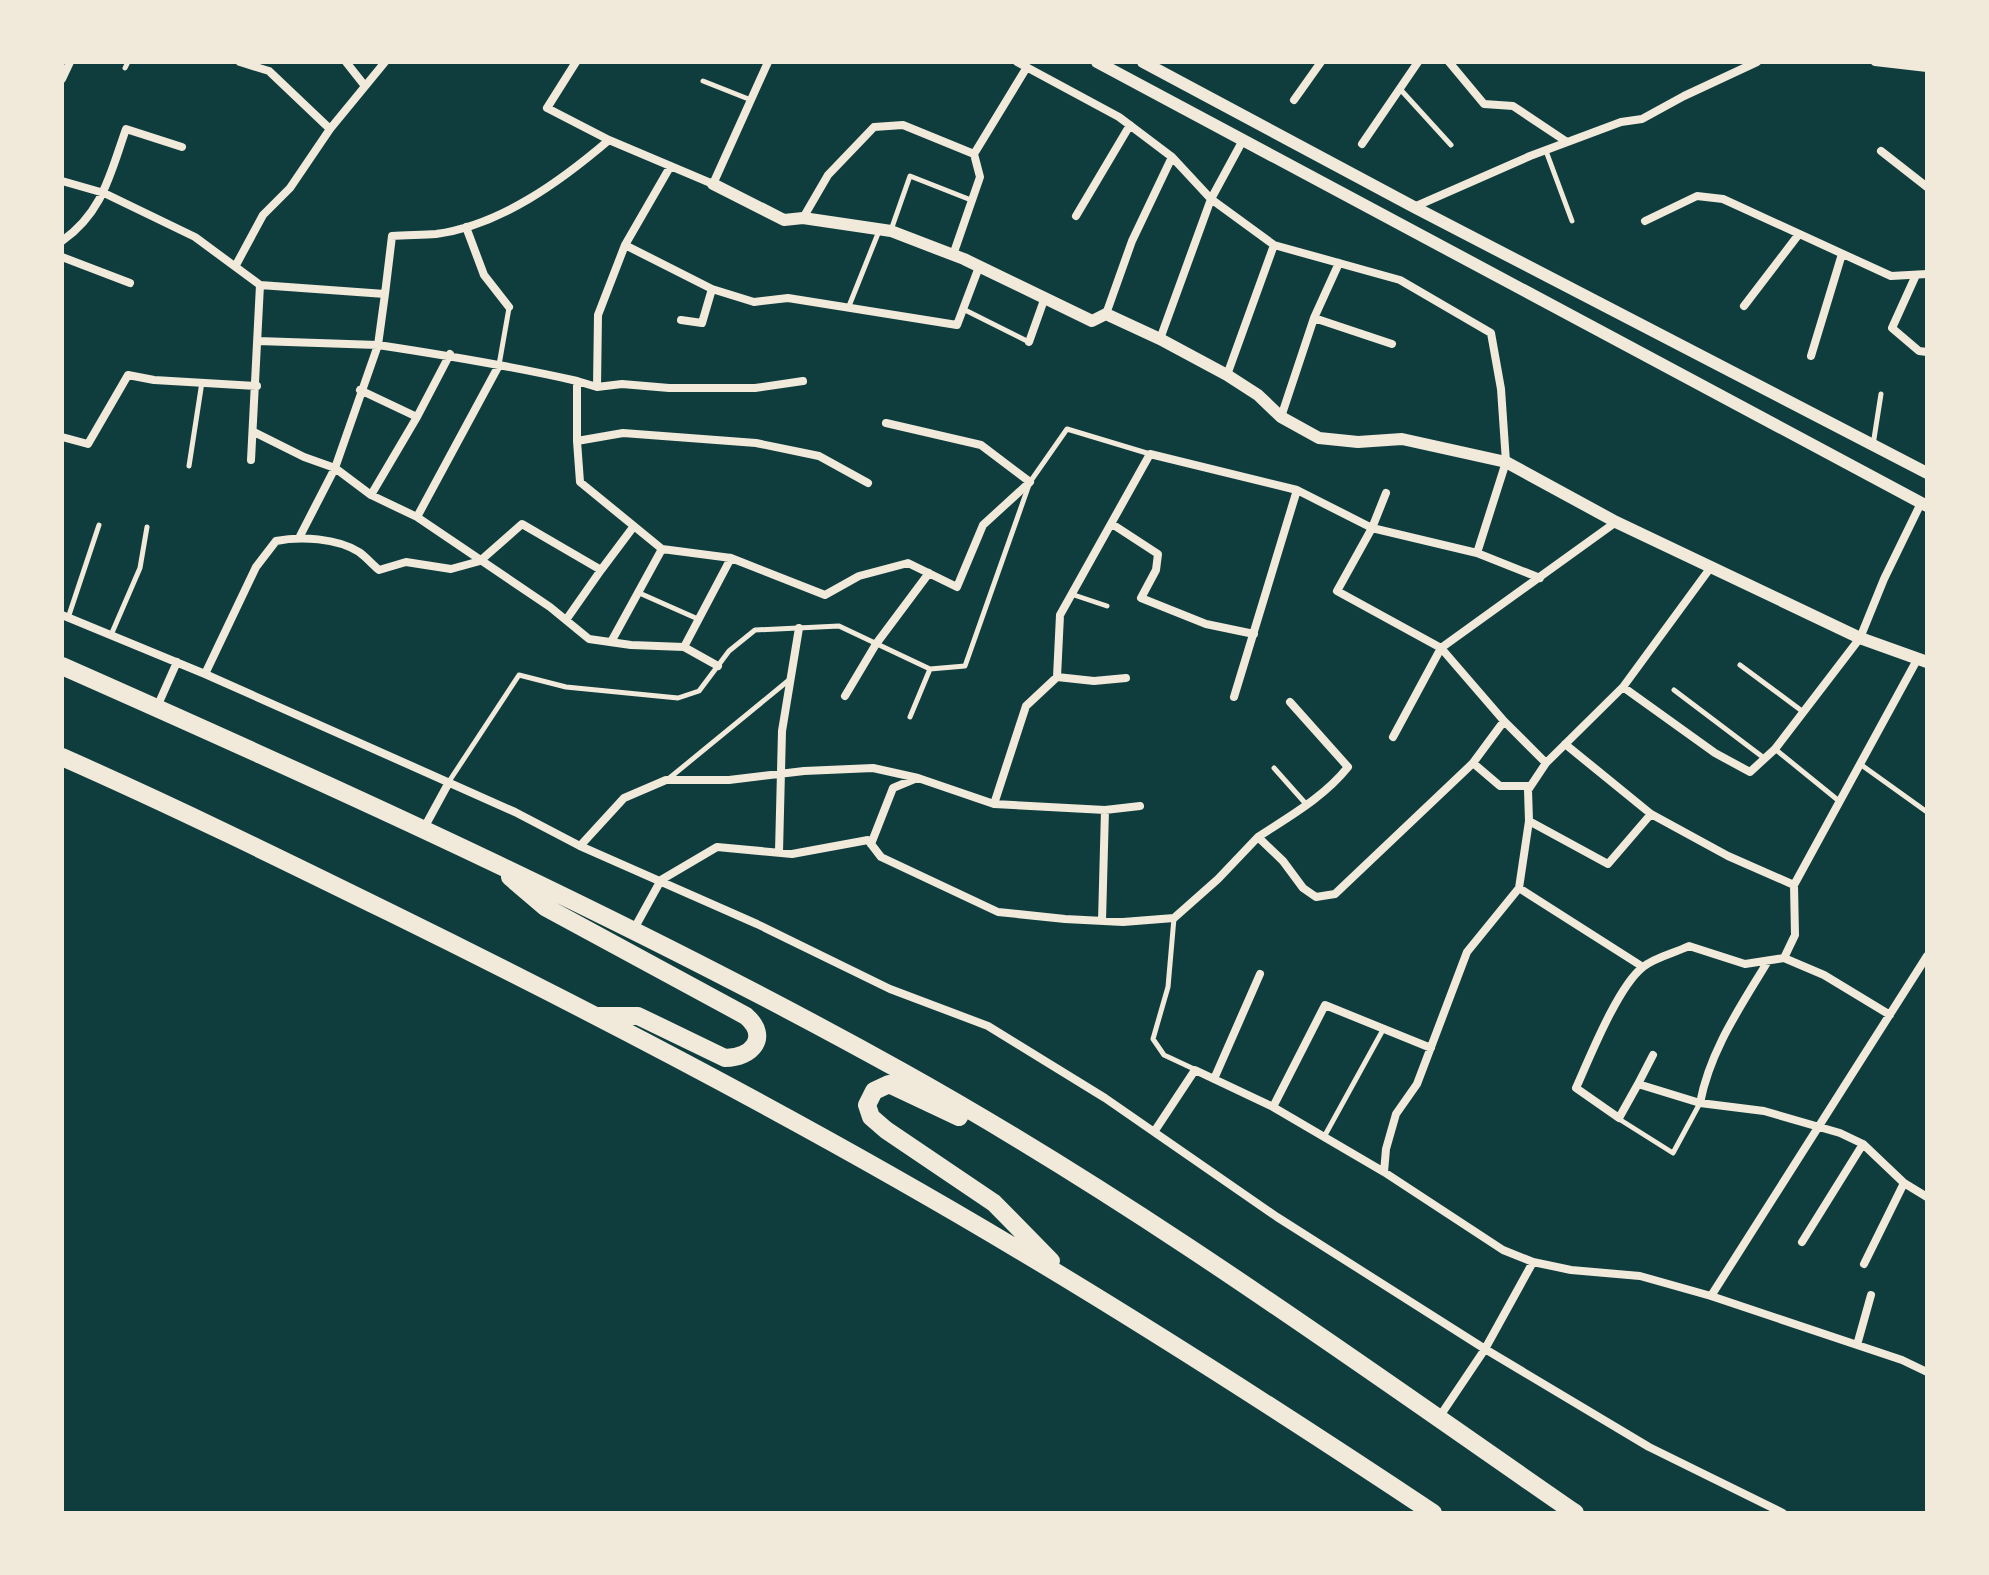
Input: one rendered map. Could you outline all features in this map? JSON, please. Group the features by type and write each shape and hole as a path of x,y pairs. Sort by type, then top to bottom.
{"highway":[{"path":"62,666 317,778 634,929 906,1074 1152,1222 1575,1513"},
{"path":"62,757 162,801 596,1016 762,1102 1072,1282 1284,1414 1433,1513"},
{"path":"491,861 545,907 746,1016 754,1023 757,1038 751,1051 739,1058 725,1058 638,1016 596,1016"},
{"path":"1006,1134 947,1113 889,1084 874,1091 867,1105 871,1117 886,1130 994,1203 1072,1282"}],"street":[{"path":"62,79 70,62"},
{"path":"240,62 269,71 330,129"},
{"path":"346,62 365,86"},
{"path":"236,265 263,215 290,188 330,129 385,62"},
{"path":"576,62 547,108 609,140 713,184 784,220 803,218 885,231 953,255 1092,321 1106,314 1132,241 1172,157"},
{"path":"713,184 768,62"},
{"path":"1017,62 1130,125 1172,157 1211,199 1274,245 1400,280 1491,333 1501,389 1506,462 1477,553"},
{"path":"1097,62 1924,504 1884,579 1860,638 1775,749 1750,772 1715,753 1623,687"},
{"path":"1143,62 1414,207 1927,473"},
{"path":"1294,100 1321,62"},
{"path":"1362,144 1418,62"},
{"path":"1449,62 1484,104 1513,106 1567,142"},
{"path":"1414,207 1545,150 1621,122 1642,119 1757,62"},
{"path":"1875,62 1927,68"},
{"path":"953,255 980,177 974,154 1027,67"},
{"path":"803,218 828,175 874,127 903,125 974,154"},
{"path":"1076,216 1130,125"},
{"path":"62,241 78,230 92,214 104,193 126,129 182,147"},
{"path":"300,536 335,468 378,345 392,236 437,234 466,227 523,203 556,182 609,140"},
{"path":"1160,339 1211,199 1243,140"},
{"path":"1881,151 1927,187"},
{"path":"597,387 598,315 625,245 670,167"},
{"path":"62,181 104,193 195,237 260,285 385,294"},
{"path":"1645,221 1697,196 1723,199 1891,276 1927,274"},
{"path":"466,227 484,275 509,307"},
{"path":"1744,306 1799,234"},
{"path":"625,245 712,289 754,302 788,298 957,325 979,267"},
{"path":"1227,375 1274,245"},
{"path":"1811,356 1842,254"},
{"path":"62,257 130,283"},
{"path":"1281,417 1314,318 1339,263"},
{"path":"1916,275 1892,328 1919,351 1927,352"},
{"path":"251,460 260,285"},
{"path":"681,320 702,323 712,289"},
{"path":"1029,342 1044,300"},
{"path":"1106,314 1227,375 1258,395 1281,417 1319,438 1358,442 1402,439 1506,462 1616,522 1860,638 1923,660 1860,764 1794,885 1795,935 1784,958"},
{"path":"1314,318 1392,344"},
{"path":"258,341 378,345 450,354 597,387 622,384 669,388 755,388 803,381"},
{"path":"371,495 450,354"},
{"path":"417,517 498,367"},
{"path":"62,437 88,444 128,375 154,380 257,386"},
{"path":"577,381 580,482 662,549 731,558 825,595 859,576 908,563 957,587 983,525 1030,482 981,445 886,423"},
{"path":"360,390 417,417"},
{"path":"254,432 304,457 335,468 371,495 417,517 589,639 684,647 718,666"},
{"path":"577,441 623,433 756,443 819,456 868,483"},
{"path":"994,804 1026,706 1057,677 1060,615 1150,454 1297,490 1372,528 1477,553 1540,578"},
{"path":"1234,697 1297,490"},
{"path":"1386,493 1372,528 1337,591 1441,648 1504,721 1546,763"},
{"path":"1393,737 1441,648 1616,522"},
{"path":"205,674 256,567 276,541 300,536 357,550 379,570 406,562 451,569 480,561 522,524 601,570"},
{"path":"1112,524 1158,554 1156,570 1141,598 1206,624 1254,634"},
{"path":"566,620 634,526"},
{"path":"611,642 662,549"},
{"path":"684,647 731,558"},
{"path":"1384,1172 1386,1149 1396,1114 1417,1084 1467,952 1519,888 1529,821 1530,786 1546,763 1623,687 1711,567"},
{"path":"845,696 876,644 929,573"},
{"path":"65,617 205,674 515,812 580,846 661,880 890,989 988,1026 1105,1098 1277,1217 1485,1349 1649,1447 1783,1513"},
{"path":"779,852 782,731 799,628"},
{"path":"157,707 177,662"},
{"path":"1057,677 1094,681 1126,678"},
{"path":"634,929 661,880 717,847 792,854 868,840 881,857 998,912 1102,921 1174,918 1218,879 1258,837 1307,805 1336,782 1348,767 1290,702"},
{"path":"1258,837 1283,861 1303,888 1316,897 1335,894 1473,763 1504,721"},
{"path":"1565,744 1651,814 1706,845 1794,885"},
{"path":"1473,763 1500,786 1530,786"},
{"path":"580,846 624,798 666,780 729,780 873,768 918,778 994,804 1105,810 1140,806"},
{"path":"871,844 893,788 918,778"},
{"path":"423,829 448,784"},
{"path":"1102,921 1105,810"},
{"path":"1529,821 1608,864 1651,814"},
{"path":"1519,888 1643,967"},
{"path":"1653,1055 1619,1118 1576,1088 1599,1035 1626,988 1643,967 1689,946 1745,964 1784,958 1824,975 1890,1015"},
{"path":"1711,1296 1927,956"},
{"path":"1700,1103 1705,1076 1726,1030 1768,961"},
{"path":"1214,1079 1260,974"},
{"path":"1273,1107 1325,1005 1431,1048"},
{"path":"1154,1132 1195,1070 1273,1107 1384,1172 1503,1250 1533,1262 1571,1270 1640,1276 1711,1296 1902,1360 1927,1372"},
{"path":"1638,1084 1700,1103 1764,1111 1818,1126 1863,1144 1904,1183 1927,1197"},
{"path":"1802,1242 1863,1144"},
{"path":"1864,1264 1904,1183"},
{"path":"1438,1419 1485,1349 1533,1262"},
{"path":"1857,1345 1871,1295"}],"lane":[{"path":"703,81 751,100"},
{"path":"1400,89 1451,145"},
{"path":"1545,150 1572,221"},
{"path":"849,306 910,176 971,200"},
{"path":"498,367 509,307"},
{"path":"963,309 1029,342"},
{"path":"189,466 202,381"},
{"path":"1872,445 1881,394"},
{"path":"448,784 519,675 566,687 678,698 699,691 729,651 755,630 839,626 930,669 965,666 1030,482 1067,429 1150,454"},
{"path":"65,617 99,525"},
{"path":"111,635 140,568 147,527"},
{"path":"637,592 698,619"},
{"path":"1071,594 1107,606"},
{"path":"1740,665 1802,711"},
{"path":"910,717 930,669"},
{"path":"666,780 790,680"},
{"path":"1674,690 1765,759"},
{"path":"1775,749 1839,802"},
{"path":"1860,764 1927,812"},
{"path":"1274,768 1307,805"},
{"path":"1174,918 1168,987 1153,1039 1164,1055 1195,1070"},
{"path":"1324,1137 1385,1027"},
{"path":"1619,1118 1673,1153 1700,1103"}]}
